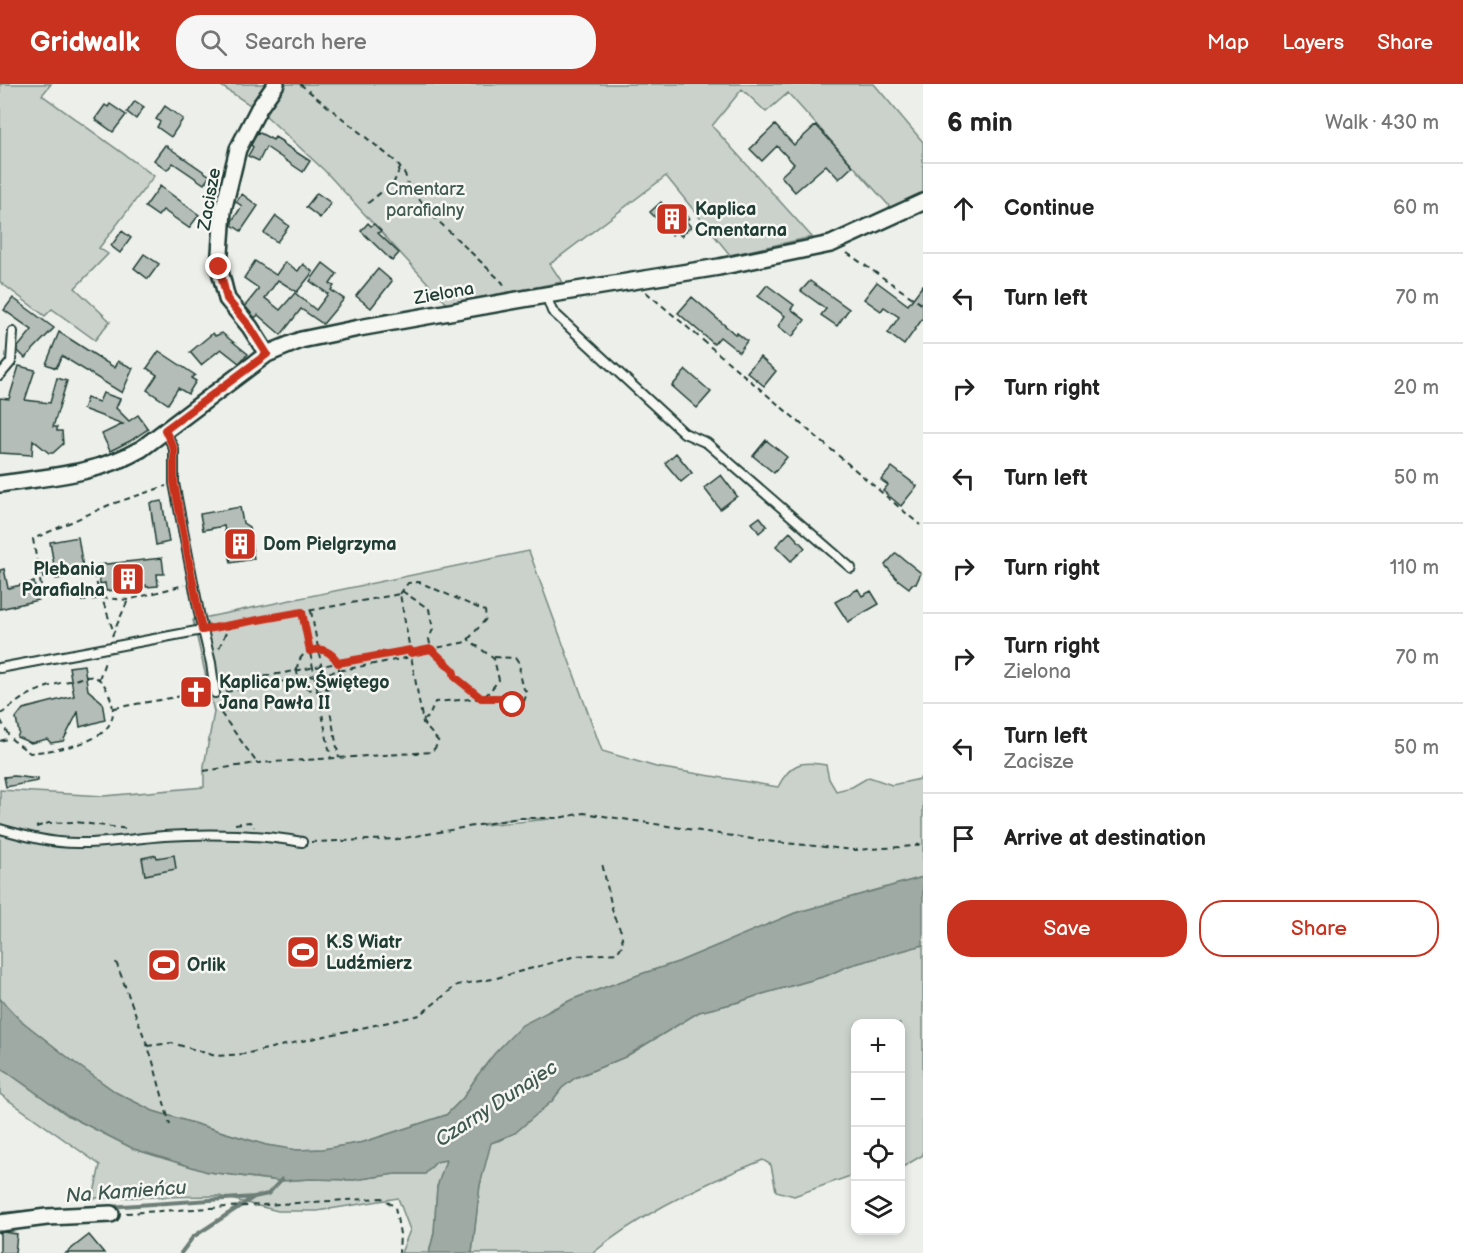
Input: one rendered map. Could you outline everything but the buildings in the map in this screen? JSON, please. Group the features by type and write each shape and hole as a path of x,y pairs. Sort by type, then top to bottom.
{"street":[{"name":"Zacisze","path":"267,354 250,327 227,299 219,267 223,211 238,149 259,108 276,84"},
{"name":"Zielona","path":"0,484 105,466 124,459 141,449 267,354 302,340 546,295 719,267 831,244 923,202"},
{"path":"0,1223 47,1217 111,1214"}],"lane":[{"path":"546,295 552,311 684,433 707,443 851,568"},
{"path":"0,375 12,362 13,332"},
{"path":"165,430 174,449 174,483 215,689"},
{"path":"0,668 202,630"},
{"path":"0,829 42,840 78,843 168,836 256,836 302,842"}],"path":[{"path":"300,84 395,161 405,174 409,187 427,209 502,283 506,292"},
{"path":"368,202 394,183 400,168"},
{"path":"831,244 858,259 923,305"},
{"path":"632,280 921,525"},
{"path":"41,586 33,539 110,505 174,483"},
{"path":"93,573 113,631"},
{"path":"81,602 102,598 128,600 192,582"},
{"path":"202,630 401,592 408,582 419,582 485,611 486,619 466,642 315,676 215,689"},
{"path":"401,592 429,609 433,629 429,639 431,649 453,670 455,677 483,698"},
{"path":"204,771 257,764 432,752 439,742 423,720 401,592"},
{"path":"311,611 339,758"},
{"path":"302,612 331,759"},
{"path":"211,663 230,626"},
{"path":"468,639 494,659 499,680 483,698"},
{"path":"318,649 330,653 338,663 339,671 335,682 326,689 317,691 306,687 299,678 297,670 300,659 310,651 318,649"},
{"path":"215,689 297,670 411,653"},
{"path":"423,720 429,717 435,702 501,698 513,705 523,704 527,693 522,687 519,676 520,665 514,658 491,657"},
{"path":"0,714 22,699 56,683 92,676 99,679 106,688 114,708 112,720 93,740 64,748 30,753 10,738 0,719"},
{"path":"215,689 220,712 257,764"},
{"path":"114,708 182,696"},
{"path":"0,741 10,738"},
{"path":"302,842 399,839 519,818 558,818 584,813 765,841 855,850 915,846 923,843"},
{"path":"230,825 250,822 256,836"},
{"path":"20,834 49,823 93,823 113,828 133,829"},
{"path":"147,1046 172,1043 216,1056 244,1054 420,1015 457,985 494,979 576,956 617,953 623,944 621,931 614,917 602,862"},
{"path":"116,962 147,1046 170,1125"},
{"path":"111,1214 382,1198 396,1207 400,1234 399,1253"}],"green space":[{"path":"0,84 51,84 42,95 154,176 99,248 108,254 75,288 110,321 95,340 52,309 45,316 0,282"},
{"name":"Cmentarz parafialny","path":"218,84 874,84 923,142 923,194 892,209 788,93 766,112 742,89 712,126 812,237 730,255 666,176 550,264 562,282 447,304 325,171 264,114"},
{"path":"529,551 602,751 656,767 778,787 792,769 809,763 826,765 829,779 836,791 852,787 869,777 892,785 920,779 923,774 923,877 795,913 678,962 573,999 550,1010 477,1076 463,1098 446,1115 364,1142 323,1149 297,1150 266,1145 153,1111 117,1093 75,1063 19,1019 0,999 0,790 104,796 204,787 204,766 214,712 193,620","holes":["519,818 550,819 483,825"]},
{"path":"923,945 923,1155 905,1166 905,1019 851,1019 851,1176 794,1196 776,1191 771,1165 763,1160 674,1200 612,1238 593,1253 472,1253 480,1185 490,1143 501,1140 533,1116 575,1078 625,1057 699,1012 826,976 848,966"},
{"path":"0,1067 69,1116 134,1149 208,1172 280,1181 354,1180 395,1174 425,1174 436,1162 447,1159 437,1187 434,1233 429,1253 401,1253 410,1230 398,1198 317,1211 278,1211 219,1196 93,1198 100,1165 0,1094"}],"water":[{"name":"Czarny Dunajec","path":"923,877 923,945 848,966 826,976 699,1012 625,1057 575,1078 515,1133 491,1143 480,1185 472,1253 429,1253 434,1233 437,1187 446,1160 436,1162 425,1174 395,1174 354,1180 280,1181 208,1172 134,1149 69,1116 0,1067 0,999 19,1019 75,1063 117,1093 153,1111 266,1145 297,1150 323,1149 364,1142 446,1115 463,1098 494,1054 522,1025 573,999 678,962 795,913"}],"waterway":[{"path":"181,1253 193,1237 254,1197 268,1194 282,1179"},
{"name":"Na Kamieńcu","path":"108,1207 254,1197"},
{"name":"Na Kamieńcu","path":"0,1214 35,1211"}],"place":[{"name":"Kaplica Cmentarna","path":"672,219"},
{"name":"Dom Pielgrzyma","path":"240,544"},
{"name":"Plebania Parafialna","path":"128,579"},
{"name":"Kaplica pw. Świętego Jana Pawła II","path":"196,692"},
{"name":"K.S Wiatr Ludźmierz","path":"303,952"},
{"name":"Orlik","path":"164,965"}],"route":[{"path":"219,267 227,299 250,327 267,354 165,430 174,449 174,483 202,630 302,612 310,651 324,650 335,657 338,663 410,650 411,653 431,649 453,670 455,677 481,698 501,698 513,705"}]}
